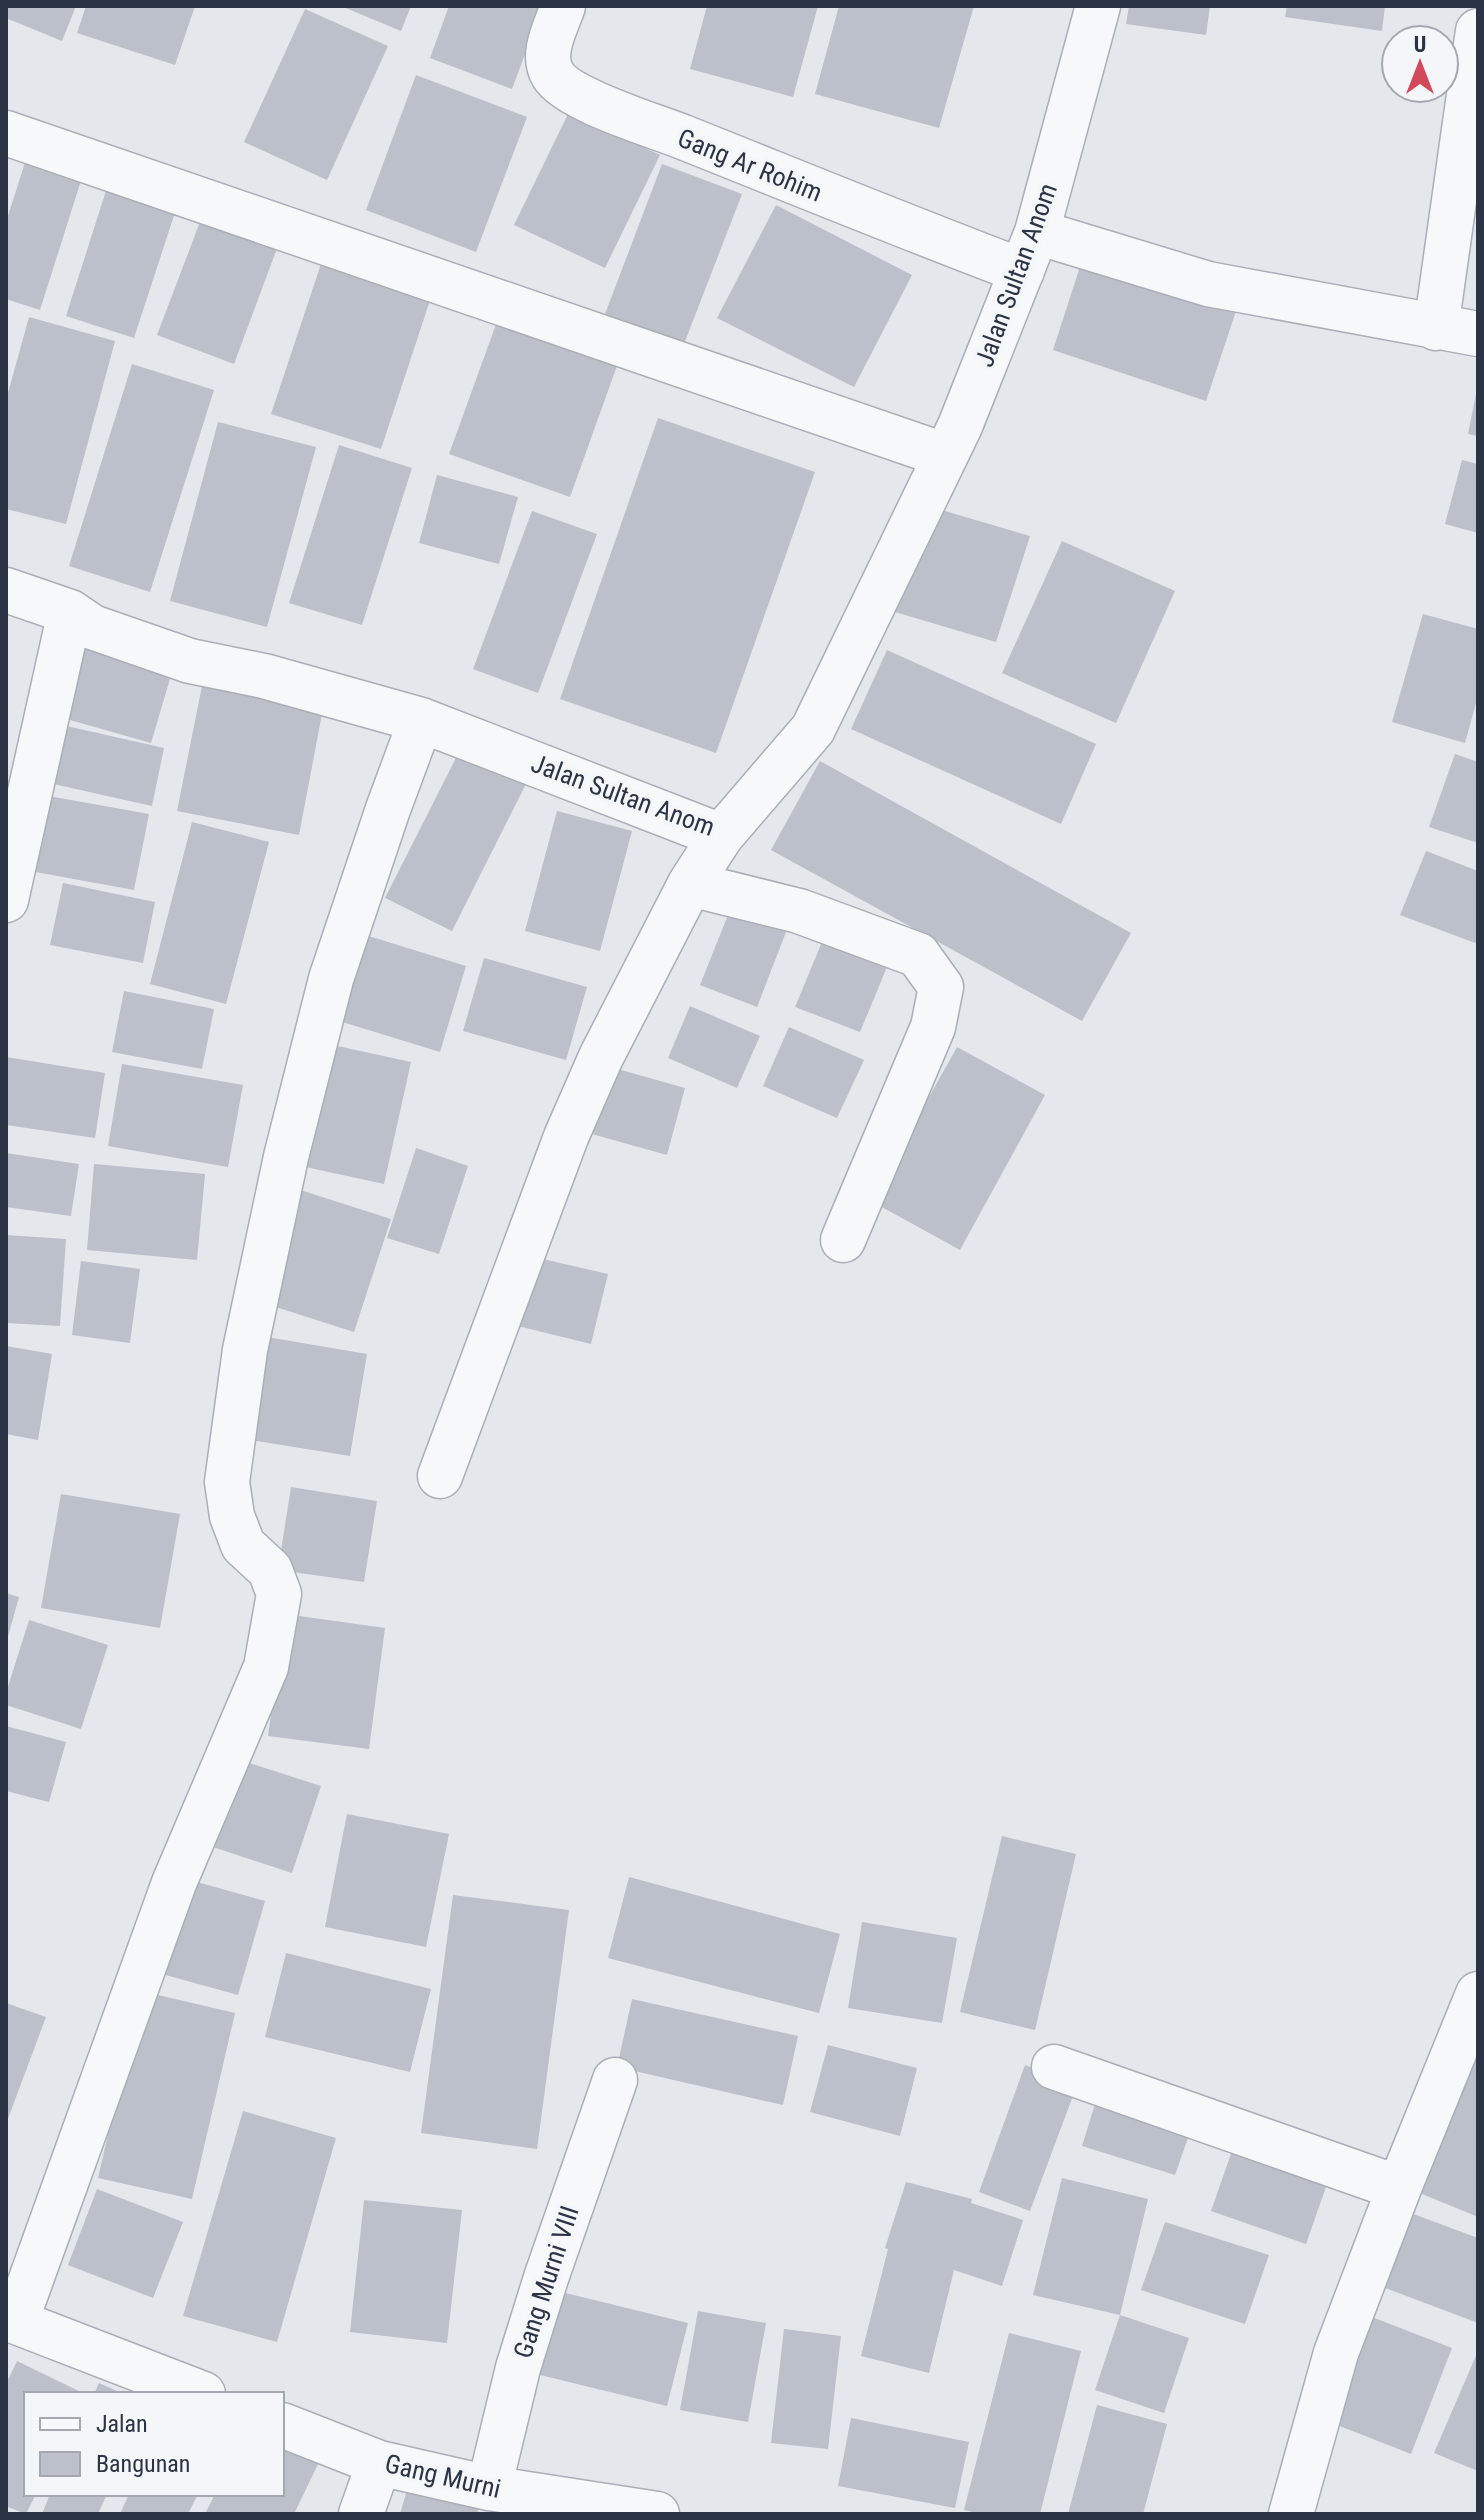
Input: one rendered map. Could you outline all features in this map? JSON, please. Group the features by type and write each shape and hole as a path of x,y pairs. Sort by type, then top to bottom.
{"street":[{"name":"Gang Ar Rohim","path":"563,6 546,56 553,75 565,88 622,115 1022,271"},
{"name":"Jalan Sultan Anom","path":"6,590 70,612 92,627 190,661 279,679 421,720 721,836 813,729 960,426 1037,232 1098,6"},
{"path":"1436,328 1478,31"},
{"path":"6,133 944,455"},
{"path":"1037,232 1208,284 1478,334"},
{"path":"6,900 70,612"},
{"path":"198,2392 11,2320 174,1883 266,1667 279,1594 270,1570 243,1545 232,1516 227,1482 245,1350 286,1157 331,979 421,720"},
{"path":"440,1476 566,1137 601,1057 690,884 721,836"},
{"path":"690,884 799,911 918,955 941,987 933,1027 843,1240"},
{"path":"1291,2514 1336,2353 1478,1994"},
{"path":"1054,2067 1399,2188"},
{"name":"Gang Murni VIII","path":"489,2488 523,2353 615,2080"},
{"name":"Gang Murni","path":"284,2426 379,2463 489,2488 657,2514"},
{"path":"361,2514 379,2463"}],"building":[{"path":"6,6 76,6 62,41 6,18"},
{"path":"86,6 195,6 175,65 77,33"},
{"path":"341,6 411,6 401,31"},
{"path":"449,6 543,6 512,89 430,58"},
{"path":"707,6 818,6 793,97 690,69"},
{"path":"839,6 974,6 939,128 815,94"},
{"path":"1129,6 1210,6 1206,35 1126,24"},
{"path":"1287,6 1385,6 1380,31 1285,17"},
{"path":"305,9 388,46 327,180 244,142"},
{"path":"416,75 527,117 476,252 366,210"},
{"path":"569,112 660,155 605,268 514,225"},
{"path":"29,150 85,168 40,310 6,299 6,222"},
{"path":"662,164 742,194 684,344 605,314"},
{"path":"112,172 181,194 134,338 66,316"},
{"path":"776,205 912,275 854,387 717,318"},
{"path":"203,214 279,243 234,364 157,335"},
{"path":"327,246 436,282 381,449 271,414"},
{"path":"1086,248 1240,299 1206,401 1053,350"},
{"path":"503,305 623,349 570,497 449,454"},
{"path":"29,317 115,341 66,524 6,509 6,400"},
{"path":"132,364 214,390 150,592 69,566"},
{"path":"1478,389 1478,436 1468,434"},
{"path":"658,418 815,472 716,753 560,699"},
{"path":"218,422 316,447 267,627 170,601"},
{"path":"339,445 412,468 362,625 289,603"},
{"path":"1462,460 1478,464 1478,533 1445,524"},
{"path":"437,475 518,497 499,564 419,543"},
{"path":"928,506 1030,536 996,642 895,612"},
{"path":"532,511 597,534 538,693 473,669"},
{"path":"1062,541 1175,591 1116,723 1002,673"},
{"path":"1423,614 1478,629 1478,696 1465,743 1392,722"},
{"path":"88,636 175,662 151,743 63,718"},
{"path":"887,650 1096,744 1061,824 851,729"},
{"path":"204,676 325,698 299,835 177,811"},
{"path":"62,725 164,748 152,806 49,783"},
{"path":"461,748 527,782 452,931 385,898"},
{"path":"1455,754 1478,762 1478,843 1429,827"},
{"path":"820,761 1131,933 1082,1021 771,850"},
{"path":"43,795 149,814 134,890 30,871"},
{"path":"557,811 632,831 600,951 525,931"},
{"path":"192,822 269,842 226,1004 150,984"},
{"path":"1426,851 1478,871 1478,944 1400,915"},
{"path":"63,883 155,902 143,963 50,945"},
{"path":"732,905 788,927 757,1007 700,985"},
{"path":"362,934 466,966 440,1052 336,1020"},
{"path":"822,942 887,967 860,1032 795,1007"},
{"path":"484,958 587,987 566,1060 463,1031"},
{"path":"124,991 214,1009 202,1069 112,1052"},
{"path":"690,1006 760,1036 737,1088 668,1058"},
{"path":"789,1027 864,1060 837,1118 763,1086"},
{"path":"319,1042 411,1062 384,1184 292,1164"},
{"path":"957,1047 1045,1095 960,1250 871,1201"},
{"path":"6,1057 105,1073 95,1138 6,1125"},
{"path":"122,1064 243,1085 228,1167 108,1146"},
{"path":"600,1064 685,1088 667,1155 581,1131"},
{"path":"416,1148 468,1166 439,1254 387,1238"},
{"path":"6,1153 79,1164 71,1216 6,1207"},
{"path":"94,1164 205,1174 197,1260 87,1250"},
{"path":"294,1188 391,1219 354,1332 257,1301"},
{"path":"6,1235 66,1239 60,1326 6,1323"},
{"path":"534,1257 608,1274 591,1344 518,1326"},
{"path":"81,1261 140,1269 130,1343 72,1335"},
{"path":"261,1336 367,1354 350,1456 245,1439"},
{"path":"6,1346 52,1354 38,1440 6,1434"},
{"path":"291,1487 377,1501 364,1582 278,1570"},
{"path":"61,1494 180,1514 160,1628 41,1608"},
{"path":"6,1593 19,1597 7,1640 6,1640"},
{"path":"285,1614 385,1628 369,1749 268,1736"},
{"path":"29,1620 108,1645 81,1729 6,1705 6,1693"},
{"path":"6,1726 66,1742 49,1802 6,1791"},
{"path":"240,1760 321,1786 292,1873 213,1847"},
{"path":"347,1814 449,1834 426,1947 325,1927"},
{"path":"1002,1836 1076,1854 1035,2030 960,2012"},
{"path":"629,1877 840,1934 819,2013 608,1958"},
{"path":"190,1880 265,1901 238,1995 162,1974"},
{"path":"453,1895 569,1910 537,2149 421,2133"},
{"path":"862,1922 957,1938 942,2023 848,2008"},
{"path":"286,1953 431,1989 410,2072 265,2037"},
{"path":"141,1991 235,2013 192,2199 98,2178"},
{"path":"632,1999 798,2036 783,2105 617,2067"},
{"path":"6,2003 46,2017 6,2124"},
{"path":"1478,2038 1478,2217 1415,2191"},
{"path":"828,2045 917,2068 900,2136 810,2112"},
{"path":"1025,2065 1077,2085 1030,2211 979,2192"},
{"path":"1100,2088 1195,2118 1175,2175 1082,2146"},
{"path":"243,2111 336,2138 277,2342 183,2316"},
{"path":"1232,2151 1327,2184 1306,2244 1211,2211"},
{"path":"1062,2178 1148,2199 1120,2315 1033,2295"},
{"path":"906,2182 972,2199 971,2203 1023,2220 1002,2286 954,2270 929,2373 861,2356 888,2249 885,2248"},
{"path":"97,2189 183,2222 153,2298 68,2265"},
{"path":"364,2200 462,2210 447,2343 350,2332"},
{"path":"1408,2212 1478,2238 1478,2323 1380,2286"},
{"path":"1165,2222 1269,2255 1245,2324 1141,2290"},
{"path":"545,2288 688,2323 667,2406 524,2371"},
{"path":"698,2311 766,2323 748,2422 680,2410"},
{"path":"1120,2315 1189,2338 1164,2413 1095,2390"},
{"path":"1372,2317 1452,2348 1411,2454 1332,2423"},
{"path":"784,2329 841,2336 828,2449 771,2443"},
{"path":"1009,2333 1081,2351 1040,2514 981,2514 964,2510"},
{"path":"1478,2351 1478,2471 1434,2453"},
{"path":"17,2361 81,2392 24,2392 24,2496 35,2496 26,2514 6,2506 6,2384"},
{"path":"99,2383 119,2392 95,2392"},
{"path":"1097,2405 1167,2424 1143,2514 1068,2514"},
{"path":"851,2418 969,2442 955,2508 838,2486"},
{"path":"284,2443 320,2460 294,2514 205,2514 214,2496 284,2496"},
{"path":"411,2477 482,2497 477,2514 400,2514"},
{"path":"49,2496 106,2496 98,2514 42,2514"},
{"path":"128,2496 197,2496 188,2514 120,2514"}]}
